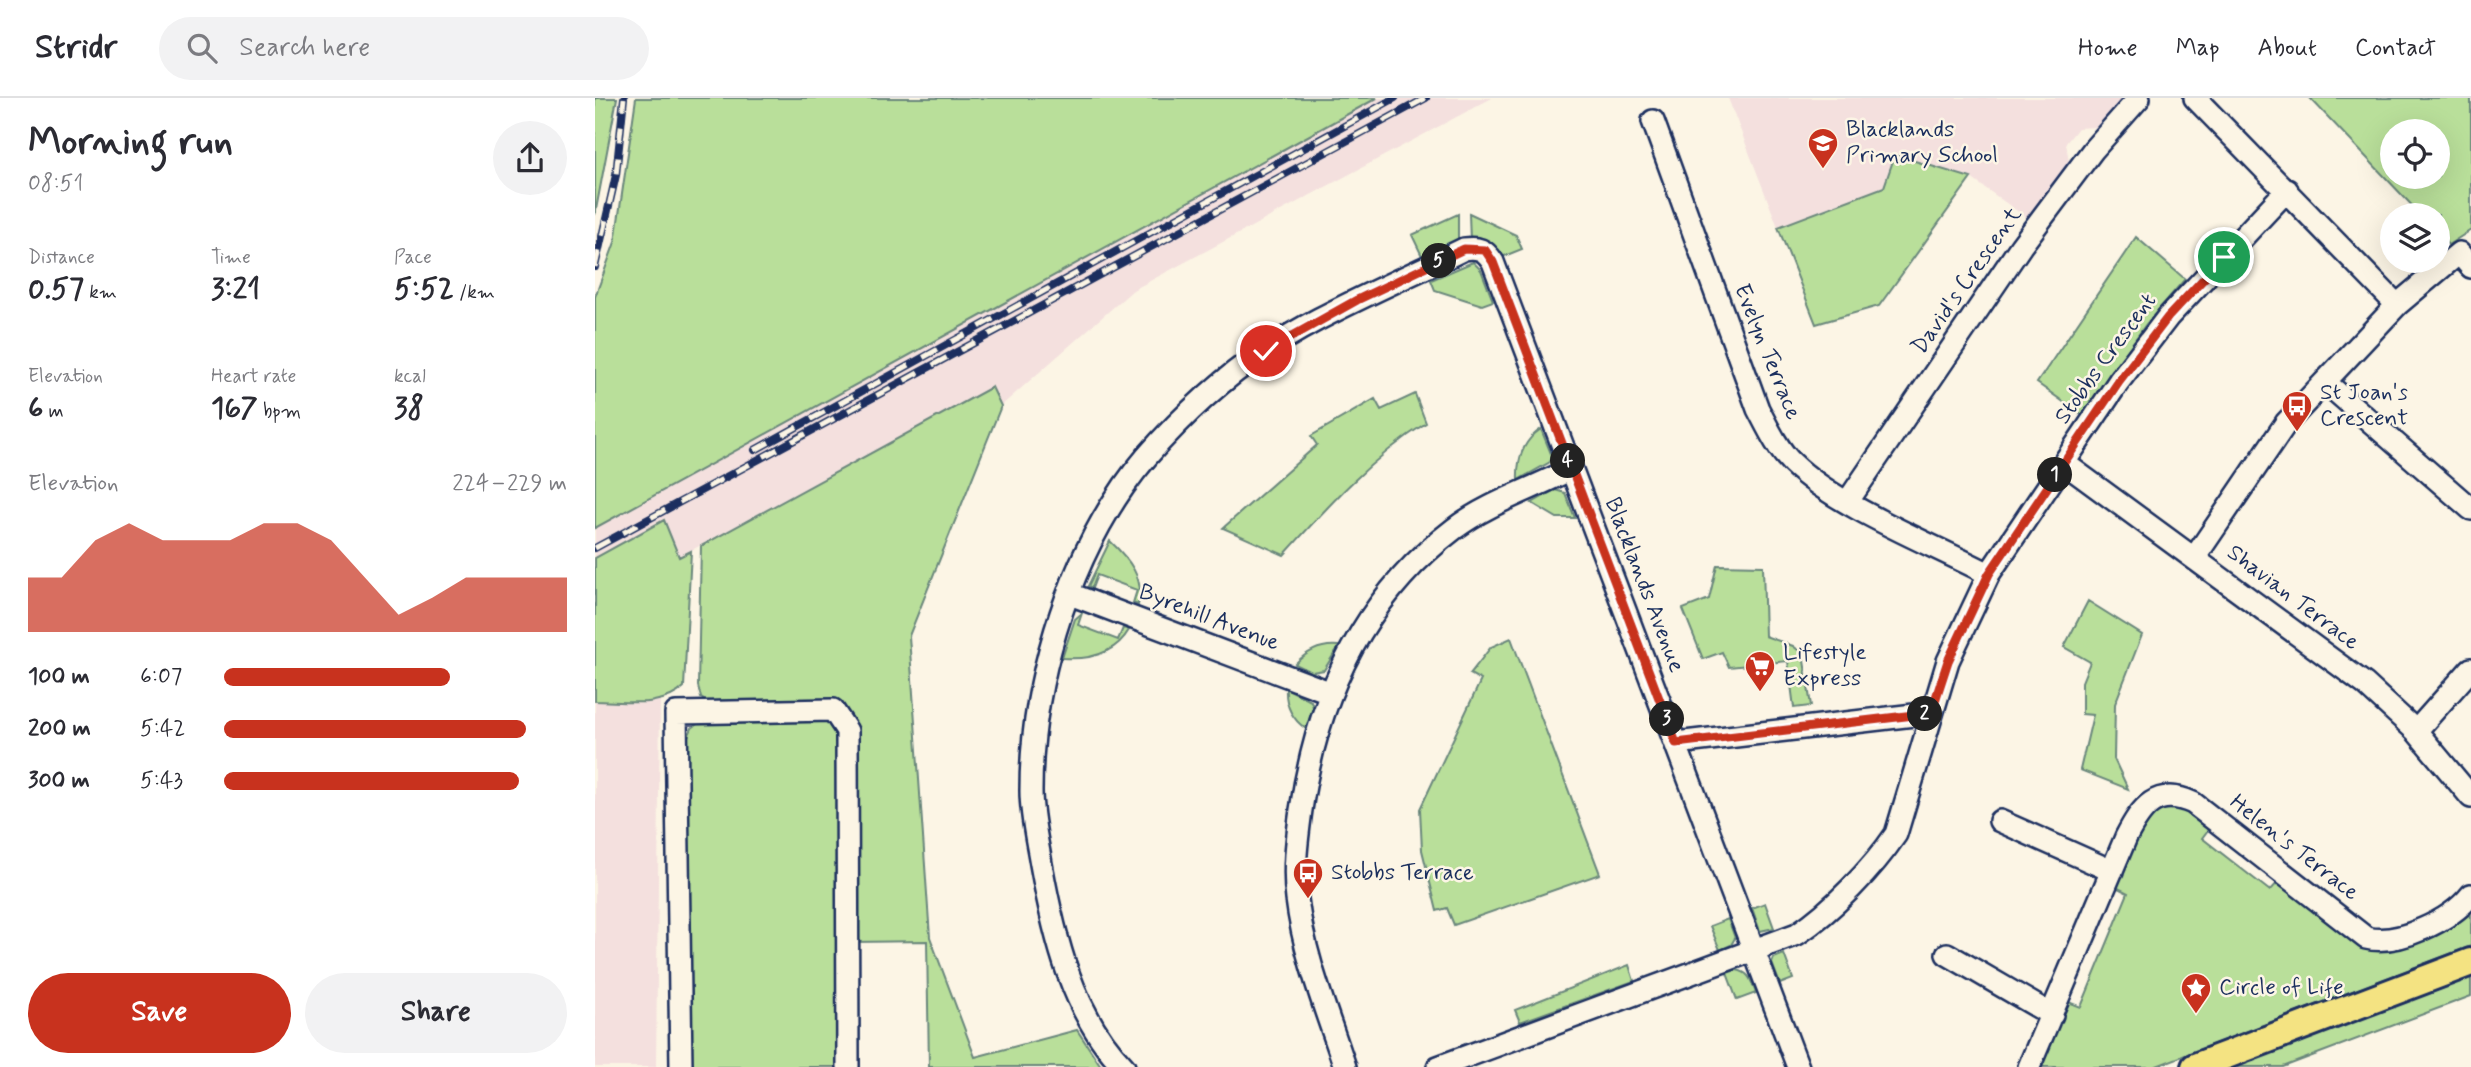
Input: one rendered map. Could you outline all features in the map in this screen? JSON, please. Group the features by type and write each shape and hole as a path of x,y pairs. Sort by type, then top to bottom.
{"main road":[{"path":"2195,1067 2471,962"}],"street":[{"name":"David's Crescent","path":"1848,501 2018,250 2093,150 2139,98"},
{"path":"2195,98 2397,305"},
{"name":"Evelyn Terrace","path":"1653,121 1758,409 1780,450 1793,464 1848,501 1989,574"},
{"name":"Stobbs Crescent","path":"1754,950 1797,934 1815,922 1885,850 1901,819 1948,661 1989,574 2168,317 2287,190"},
{"name":"Blacklands Avenue","path":"1070,594 1080,565 1125,485 1196,405 1237,371 1307,326 1464,249 1485,250 1493,262 1798,1067"},
{"path":"2195,557 2286,423 2397,305 2467,255"},
{"path":"2325,382 2471,509"},
{"name":"Shavian Terrace","path":"2064,463 2365,684 2417,731 2471,797"},
{"path":"1345,1067 1303,933 1294,869 1310,757 1329,692 1370,620 1424,554 1456,528 1571,469"},
{"path":"1070,594 1046,667 1038,714 1031,792 1035,833 1053,923 1064,961 1099,1041 1124,1067"},
{"name":"Byrehill Avenue","path":"1070,594 1329,692"},
{"path":"2417,731 2471,669"},
{"path":"681,1067 676,713 833,710 846,731 848,1067"},
{"path":"1676,743 1931,713"},
{"name":"Helen's Terrace","path":"2029,1067 2139,812 2154,800 2176,797 2193,803 2366,938 2385,942 2405,937 2454,911 2471,895"},
{"path":"2000,821 2112,871"},
{"path":"1438,1067 1754,950"},
{"path":"1947,954 2052,1015"}],"shaded area":[{"path":"1377,98 1492,98 1133,290 1001,406 992,387 679,557 664,521 595,558 595,528"},
{"name":"Blacklands Primary School","path":"1728,98 2123,98 2096,127 2078,128 2066,143 2069,162 2030,220 1971,178 1895,155 1884,187 1778,227"},
{"path":"595,701 660,701 656,1067 595,1067"}],"green space":[{"path":"595,98 617,98 595,215"},
{"path":"636,98 1377,98 595,528 595,297 615,242"},
{"path":"2310,98 2471,98 2471,230 2450,244 2450,203 2410,203 2396,189 2450,189 2450,119 2380,119 2380,172"},
{"path":"1895,155 1971,178 1879,306 1816,324 1778,227 1884,187"},
{"path":"1469,213 1516,235 1522,249 1502,257 1488,242 1470,241"},
{"path":"1458,214 1458,241 1422,256 1412,235"},
{"path":"2136,237 2185,279 2146,324 2082,415 2037,383"},
{"path":"1473,262 1481,270 1493,301 1482,305 1435,290 1431,280"},
{"path":"992,387 1001,406 909,636 930,937 975,1057 1077,1030 1101,1066 1097,1067 929,1067 927,941 854,942 834,704 707,702 701,698 698,686 701,546"},
{"path":"1415,394 1426,423 1368,468 1333,501 1284,555 1223,528 1317,445 1311,436 1375,399 1381,410"},
{"path":"1541,429 1552,456 1550,462 1518,480 1522,451"},
{"path":"1555,490 1565,493 1575,518 1557,518 1532,503"},
{"path":"664,520 679,557 691,551 684,687 675,694 654,701 595,701 595,558"},
{"path":"1110,541 1134,570 1140,586 1138,605 1133,603 1137,590 1097,575 1092,588 1088,586"},
{"path":"1717,565 1763,566 1765,636 1793,646 1803,654 1811,706 1794,708 1788,661 1729,667 1722,652 1703,659 1683,609 1709,599"},
{"path":"2088,601 2142,635 2115,704 2114,759 2128,789 2080,770 2093,715 2082,714 2082,682 2090,662 2064,647"},
{"path":"1082,613 1078,625 1118,640 1123,628 1129,630 1116,645 1100,654 1062,658 1075,619"},
{"path":"1511,638 1600,874 1454,925 1447,908 1437,911 1422,850 1420,809 1481,680 1470,674 1491,647"},
{"path":"1339,646 1324,670 1312,672 1295,664 1315,649"},
{"path":"1286,688 1311,701 1313,707 1306,729 1290,711"},
{"path":"827,716 838,733 840,1067 692,1067 686,741 692,728 700,722"},
{"path":"2173,808 2190,812 2211,826 2202,838 2270,891 2279,881 2357,944 2372,950 2392,948 2471,906 2471,946 2154,1067 2038,1067 2066,1001 2081,1007 2128,893 2114,886 2134,837 2149,817"},
{"path":"1765,903 1774,928 1760,931 1752,908"},
{"path":"1728,919 1735,938 1731,945 1720,950 1710,926"},
{"path":"1784,954 1793,979 1780,984 1772,963 1774,958"},
{"path":"1629,965 1634,981 1520,1022 1515,1010"},
{"path":"1736,970 1747,975 1756,993 1737,1000 1727,973"},
{"path":"2471,974 2471,996 2283,1067 2224,1067"}],"railway":[{"path":"595,267 616,175 624,98"},
{"path":"755,450 1395,98"},
{"path":"595,548 1426,98"}],"place":[{"name":"Blacklands Primary School","path":"1823,170"},
{"name":"St Joan's Crescent","path":"2297,433"},
{"name":"Lifestyle Express","path":"1760,693"},
{"name":"Stobbs Terrace","path":"1308,900"},
{"name":"Circle of Life","path":"2196,1015"}],"route":[{"path":"1266,351 1357,300 1464,249 1485,250 1493,262 1676,743 1931,713 1948,661 1989,574 2119,381 2168,317 2224,257"}]}
